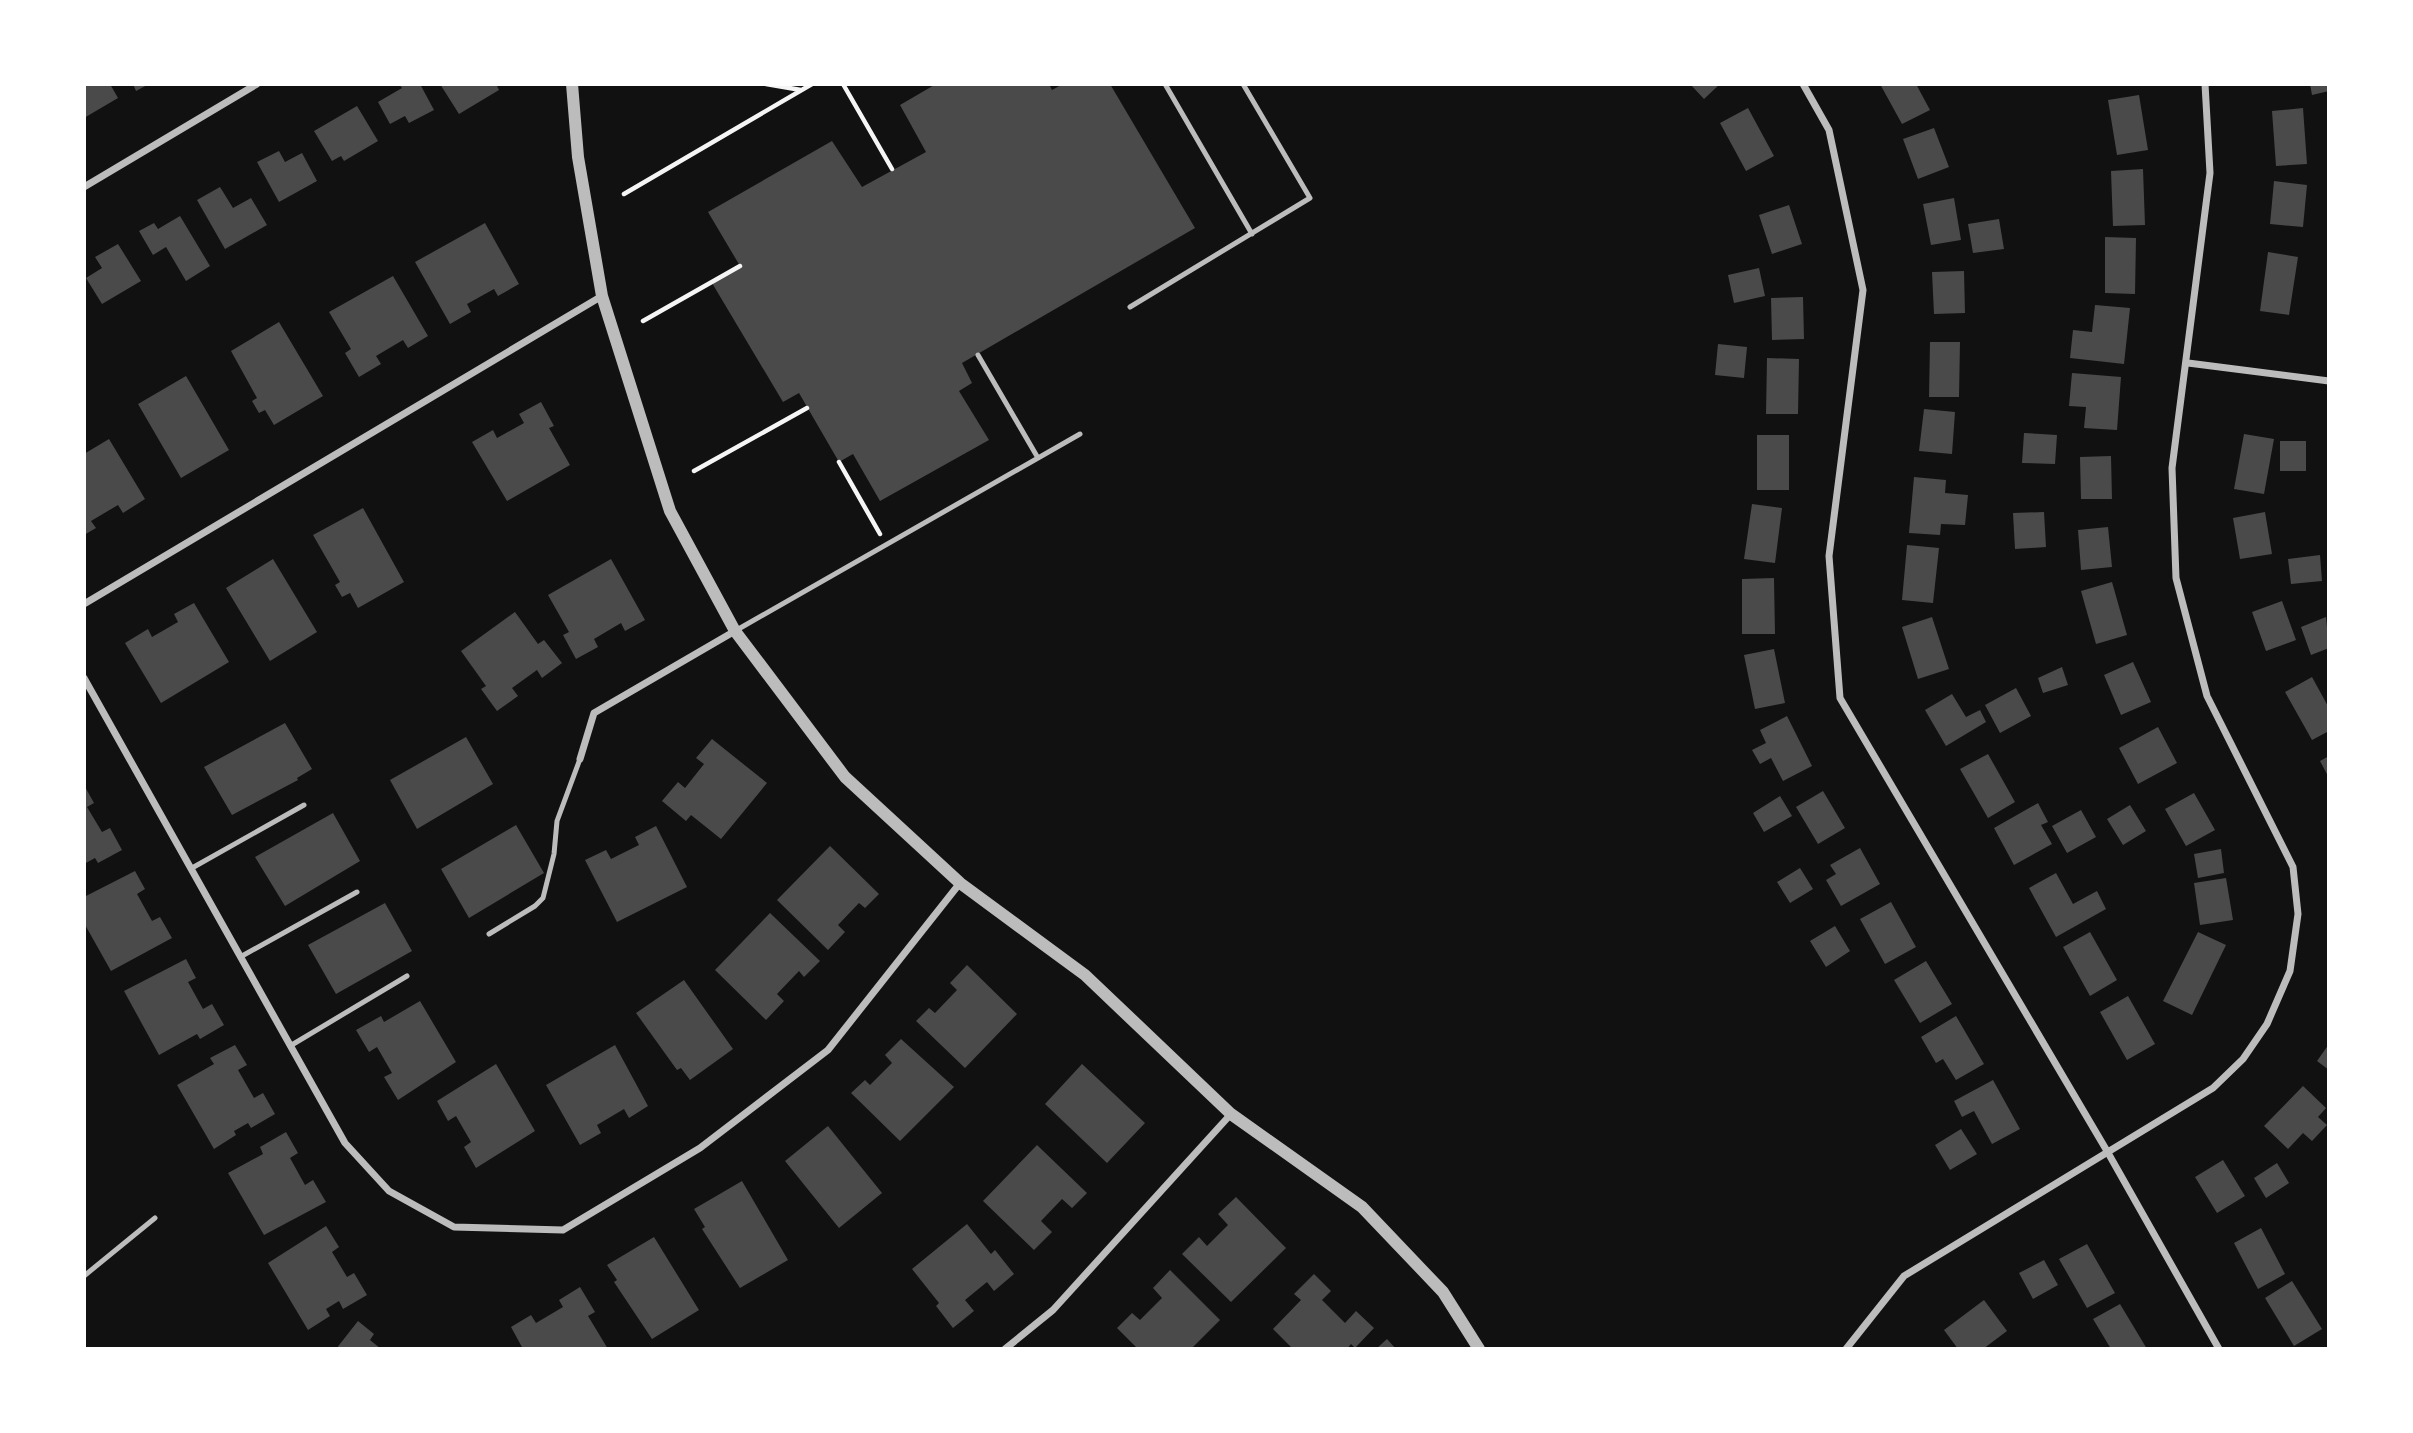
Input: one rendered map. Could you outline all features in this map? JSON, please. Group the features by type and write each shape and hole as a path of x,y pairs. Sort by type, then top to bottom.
{"street":[{"path":"84,187 257,84"},
{"path":"572,84 578,157 602,296 670,511 735,631 845,776 960,883 1085,975 1231,1114 1362,1207 1443,1292 1479,1349"},
{"path":"1803,84 1829,130 1863,290 1829,556 1840,698 2107,1151 2219,1349"},
{"path":"1846,1349 1904,1276 2213,1087 2243,1059 2267,1024 2290,971 2298,914 2292,867 2207,696 2176,578 2172,468 2188,363 2210,173 2205,84"},
{"path":"84,604 602,296"},
{"path":"2188,363 2329,381"},
{"path":"580,759 594,713 735,631"},
{"path":"84,678 345,1143 389,1191 454,1227 563,1230 700,1147 828,1050 960,883"},
{"path":"1005,1349 1053,1310 1231,1114"}],"lane":[{"path":"1165,84 1252,234"},
{"path":"1130,307 1310,198 1243,84"},
{"path":"978,355 1038,458"},
{"path":"735,631 1080,434"},
{"path":"489,934 535,906 542,898 554,854 557,821 580,759"},
{"path":"192,868 304,804"},
{"path":"242,956 357,892"},
{"path":"290,1046 407,976"},
{"path":"84,1276 155,1218"}],"path":[{"path":"766,84 802,90"},
{"path":"624,194 813,84"},
{"path":"843,84 892,169"},
{"path":"643,321 740,266"},
{"path":"694,471 807,408"},
{"path":"839,462 886,544"}],"building":[{"path":"84,84 110,84 118,98 84,118"},
{"path":"133,84 149,84 136,91"},
{"path":"399,84 420,84 434,110 409,123 405,116 390,124 378,102 402,88"},
{"path":"440,84 496,84 499,90 459,114"},
{"path":"936,84 1049,84 1052,90 1063,84 1110,84 1195,228 962,363 972,383 959,391 989,440 880,501 853,454 839,462 799,393 783,402 712,283 740,266 708,212 832,141 862,187 926,152 900,105"},
{"path":"1690,84 1720,84 1704,99"},
{"path":"1880,84 1916,84 1930,110 1902,124"},
{"path":"2310,84 2329,84 2329,91 2312,95"},
{"path":"2139,95 2148,150 2117,155 2108,100"},
{"path":"357,106 378,141 344,161 341,156 332,161 314,131"},
{"path":"1748,108 1774,156 1746,171 1720,123"},
{"path":"2303,108 2307,164 2276,166 2272,111"},
{"path":"1934,128 1949,167 1918,179 1903,139"},
{"path":"279,151 285,162 302,153 317,181 279,202 257,162"},
{"path":"2143,169 2145,225 2113,226 2111,171"},
{"path":"2274,181 2307,185 2303,227 2270,224"},
{"path":"220,187 233,208 251,198 267,225 225,249 197,200"},
{"path":"1954,198 1961,240 1931,245 1923,204"},
{"path":"1789,205 1802,244 1772,254 1759,215"},
{"path":"180,216 210,266 186,281 166,247 153,255 139,231 154,223 158,229"},
{"path":"1999,219 2004,249 1973,253 1968,224"},
{"path":"485,223 519,284 498,296 494,289 467,304 471,312 450,324 415,262"},
{"path":"2105,237 2136,238 2135,294 2105,293"},
{"path":"118,244 141,281 102,304 86,278 102,268 95,257"},
{"path":"2268,252 2298,257 2289,315 2260,311"},
{"path":"1759,268 1765,296 1734,303 1728,275"},
{"path":"1964,271 1965,313 1934,314 1932,272"},
{"path":"393,276 428,336 408,348 403,340 376,356 381,364 359,377 345,353 351,349 329,312"},
{"path":"1803,297 1804,339 1772,340 1771,298"},
{"path":"2095,305 2130,308 2124,364 2070,358 2073,330 2092,332"},
{"path":"279,322 323,396 274,425 265,410 259,413 252,401 257,398 231,351"},
{"path":"1930,342 1960,342 1959,397 1929,397"},
{"path":"1718,344 1747,347 1744,378 1715,375"},
{"path":"1767,358 1799,359 1798,414 1766,414"},
{"path":"2072,373 2121,377 2117,430 2084,428 2086,407 2069,406"},
{"path":"186,376 229,450 181,478 138,404"},
{"path":"541,402 554,426 549,428 570,465 507,501 472,442 493,430 497,438 524,423 519,414"},
{"path":"1924,409 1955,412 1952,454 1919,451"},
{"path":"2024,433 2057,435 2055,464 2022,463"},
{"path":"2244,434 2274,439 2264,494 2234,489"},
{"path":"1757,435 1789,435 1789,490 1757,490"},
{"path":"109,439 145,499 123,513 118,505 91,521 96,528 84,535 84,454"},
{"path":"2280,441 2306,441 2306,471 2280,471"},
{"path":"2111,456 2112,499 2081,499 2080,457"},
{"path":"1914,477 1946,480 1945,493 1968,495 1965,525 1941,524 1940,535 1909,533"},
{"path":"1752,504 1782,508 1775,563 1744,559"},
{"path":"363,508 404,582 358,608 350,593 342,597 335,585 340,582 313,535"},
{"path":"2044,512 2046,547 2015,549 2013,513"},
{"path":"2265,512 2272,554 2240,559 2233,518"},
{"path":"2108,527 2112,567 2081,570 2078,530"},
{"path":"1907,545 1939,548 1933,603 1902,600"},
{"path":"2320,555 2322,581 2291,584 2288,559"},
{"path":"273,559 317,632 270,661 226,588"},
{"path":"611,559 645,620 625,631 621,623 594,639 598,647 576,659 563,635 569,632 548,595"},
{"path":"1774,578 1775,634 1742,634 1742,579"},
{"path":"2112,582 2127,635 2096,644 2081,591"},
{"path":"2282,601 2296,640 2266,651 2252,612"},
{"path":"194,603 229,662 161,703 125,643 148,629 152,637 178,622 174,614"},
{"path":"515,612 538,644 544,640 562,663 542,678 537,670 512,688 518,696 497,711 481,689 486,686 461,651"},
{"path":"1932,617 1949,669 1918,679 1902,627"},
{"path":"2326,617 2329,648 2311,655 2301,627"},
{"path":"1774,649 1785,703 1755,709 1744,655"},
{"path":"2133,662 2151,702 2121,715 2104,675"},
{"path":"2062,667 2068,685 2043,693 2038,678"},
{"path":"2312,677 2329,708 2329,731 2312,740 2285,692"},
{"path":"2016,688 2031,716 2000,733 1985,705"},
{"path":"1952,694 1966,717 1980,710 1986,722 1946,746 1925,710"},
{"path":"1787,716 1812,766 1783,781 1771,758 1760,764 1752,750 1766,743 1760,730"},
{"path":"285,723 312,769 297,778 298,780 232,815 204,767"},
{"path":"2158,727 2177,763 2138,784 2119,748"},
{"path":"466,737 493,784 417,829 390,780"},
{"path":"712,739 767,783 721,839 691,815 686,821 662,801 678,782 685,788 704,764 696,758"},
{"path":"1988,754 2015,802 1988,818 1960,769"},
{"path":"2329,756 2329,778 2320,761"},
{"path":"84,785 94,803 87,807 102,832 110,828 122,850 98,863 95,858 84,864"},
{"path":"1823,791 1845,828 1818,844 1796,807"},
{"path":"2194,793 2215,830 2186,846 2165,809"},
{"path":"1780,796 1792,816 1764,832 1753,813"},
{"path":"2038,803 2048,822 2041,825 2052,844 2014,865 1994,828"},
{"path":"2130,805 2146,831 2123,845 2107,819"},
{"path":"2081,810 2096,837 2067,853 2052,826"},
{"path":"333,813 360,861 285,906 255,857"},
{"path":"516,825 544,873 469,918 441,869"},
{"path":"656,826 687,887 617,922 585,860 606,850 611,859 639,845 635,837"},
{"path":"830,846 879,894 865,908 859,903 838,925 845,932 828,950 777,900"},
{"path":"1860,848 1880,884 1841,906 1826,880 1836,874 1830,865"},
{"path":"2221,849 2224,873 2198,878 2194,854"},
{"path":"1800,868 1813,889 1790,903 1777,882"},
{"path":"135,871 145,889 137,894 152,921 160,917 172,938 111,971 84,923 84,897"},
{"path":"2056,873 2073,904 2097,891 2106,909 2056,937 2029,888"},
{"path":"2226,878 2233,920 2200,925 2194,883"},
{"path":"1891,902 1916,947 1885,964 1860,919"},
{"path":"385,903 412,951 336,994 308,945"},
{"path":"770,913 820,961 804,977 799,971 777,994 784,1001 766,1020 715,970"},
{"path":"1835,926 1850,951 1826,967 1810,941"},
{"path":"2090,932 2117,980 2090,996 2063,947"},
{"path":"2198,932 2226,945 2192,1015 2163,1001"},
{"path":"186,959 196,978 188,982 203,1009 212,1004 224,1025 200,1039 197,1034 159,1055 124,991"},
{"path":"1926,961 1952,1004 1920,1023 1894,980"},
{"path":"967,965 1017,1014 965,1068 916,1021 929,1008 935,1013 957,990 950,983"},
{"path":"684,980 733,1049 690,1080 681,1068 677,1070 636,1013"},
{"path":"2128,996 2155,1044 2127,1060 2100,1012"},
{"path":"420,1001 456,1062 398,1100 384,1077 392,1073 377,1047 369,1052 356,1030 381,1016 384,1022"},
{"path":"1956,1016 1984,1064 1956,1080 1943,1059 1936,1063 1921,1037"},
{"path":"901,1039 954,1087 900,1141 851,1093 865,1080 870,1085 892,1063 885,1055"},
{"path":"2329,1044 2329,1070 2317,1061"},
{"path":"235,1045 247,1065 238,1070 254,1098 263,1093 275,1114 251,1128 248,1123 234,1131 236,1135 214,1149 177,1085 214,1064 210,1058"},
{"path":"615,1045 648,1106 629,1118 624,1109 597,1125 601,1133 580,1145 546,1085"},
{"path":"496,1064 535,1131 476,1168 464,1147 471,1142 456,1116 448,1121 437,1101"},
{"path":"1082,1064 1145,1123 1107,1163 1045,1104"},
{"path":"1993,1080 2020,1129 1992,1144 1974,1111 1962,1117 1954,1101"},
{"path":"2303,1086 2326,1108 2318,1117 2327,1125 2312,1141 2303,1133 2288,1149 2264,1126"},
{"path":"828,1126 882,1193 839,1228 785,1161"},
{"path":"1961,1129 1977,1154 1950,1170 1935,1145"},
{"path":"286,1132 298,1153 290,1158 305,1185 313,1180 326,1202 264,1235 228,1173 263,1154 260,1147"},
{"path":"1037,1145 1087,1193 1072,1208 1062,1199 1041,1221 1052,1232 1034,1250 983,1201"},
{"path":"2223,1160 2245,1196 2217,1213 2195,1177"},
{"path":"2277,1163 2289,1183 2266,1198 2254,1178"},
{"path":"742,1181 788,1260 740,1288 702,1229 705,1227 694,1209"},
{"path":"1236,1197 1286,1248 1231,1302 1182,1254 1199,1237 1207,1246 1228,1225 1218,1214"},
{"path":"967,1224 991,1254 995,1250 1014,1274 994,1291 987,1282 965,1300 974,1311 953,1328 936,1306 939,1303 912,1269"},
{"path":"326,1226 339,1247 332,1252 347,1277 354,1273 367,1295 343,1309 339,1301 326,1309 330,1316 308,1330 268,1263"},
{"path":"2261,1228 2285,1274 2258,1289 2234,1243"},
{"path":"654,1237 699,1310 652,1339 614,1282 617,1280 607,1265"},
{"path":"2087,1244 2115,1293 2087,1308 2059,1259"},
{"path":"2044,1260 2058,1285 2033,1299 2019,1273"},
{"path":"1170,1270 1220,1320 1191,1349 1138,1349 1117,1328 1132,1313 1140,1320 1162,1298 1153,1288"},
{"path":"1314,1274 1331,1291 1322,1300 1345,1323 1356,1311 1374,1328 1355,1348 1351,1344 1347,1349 1293,1349 1273,1329 1301,1300 1294,1294"},
{"path":"2292,1281 2322,1329 2294,1346 2265,1298"},
{"path":"580,1287 595,1312 588,1316 608,1349 523,1349 511,1327 531,1315 536,1323 563,1307 559,1300"},
{"path":"1984,1300 2007,1331 1983,1349 1958,1349 1944,1330"},
{"path":"2120,1304 2147,1349 2111,1349 2093,1319"},
{"path":"358,1321 374,1334 370,1340 381,1349 336,1349"},
{"path":"1387,1339 1396,1349 1376,1349"}]}
